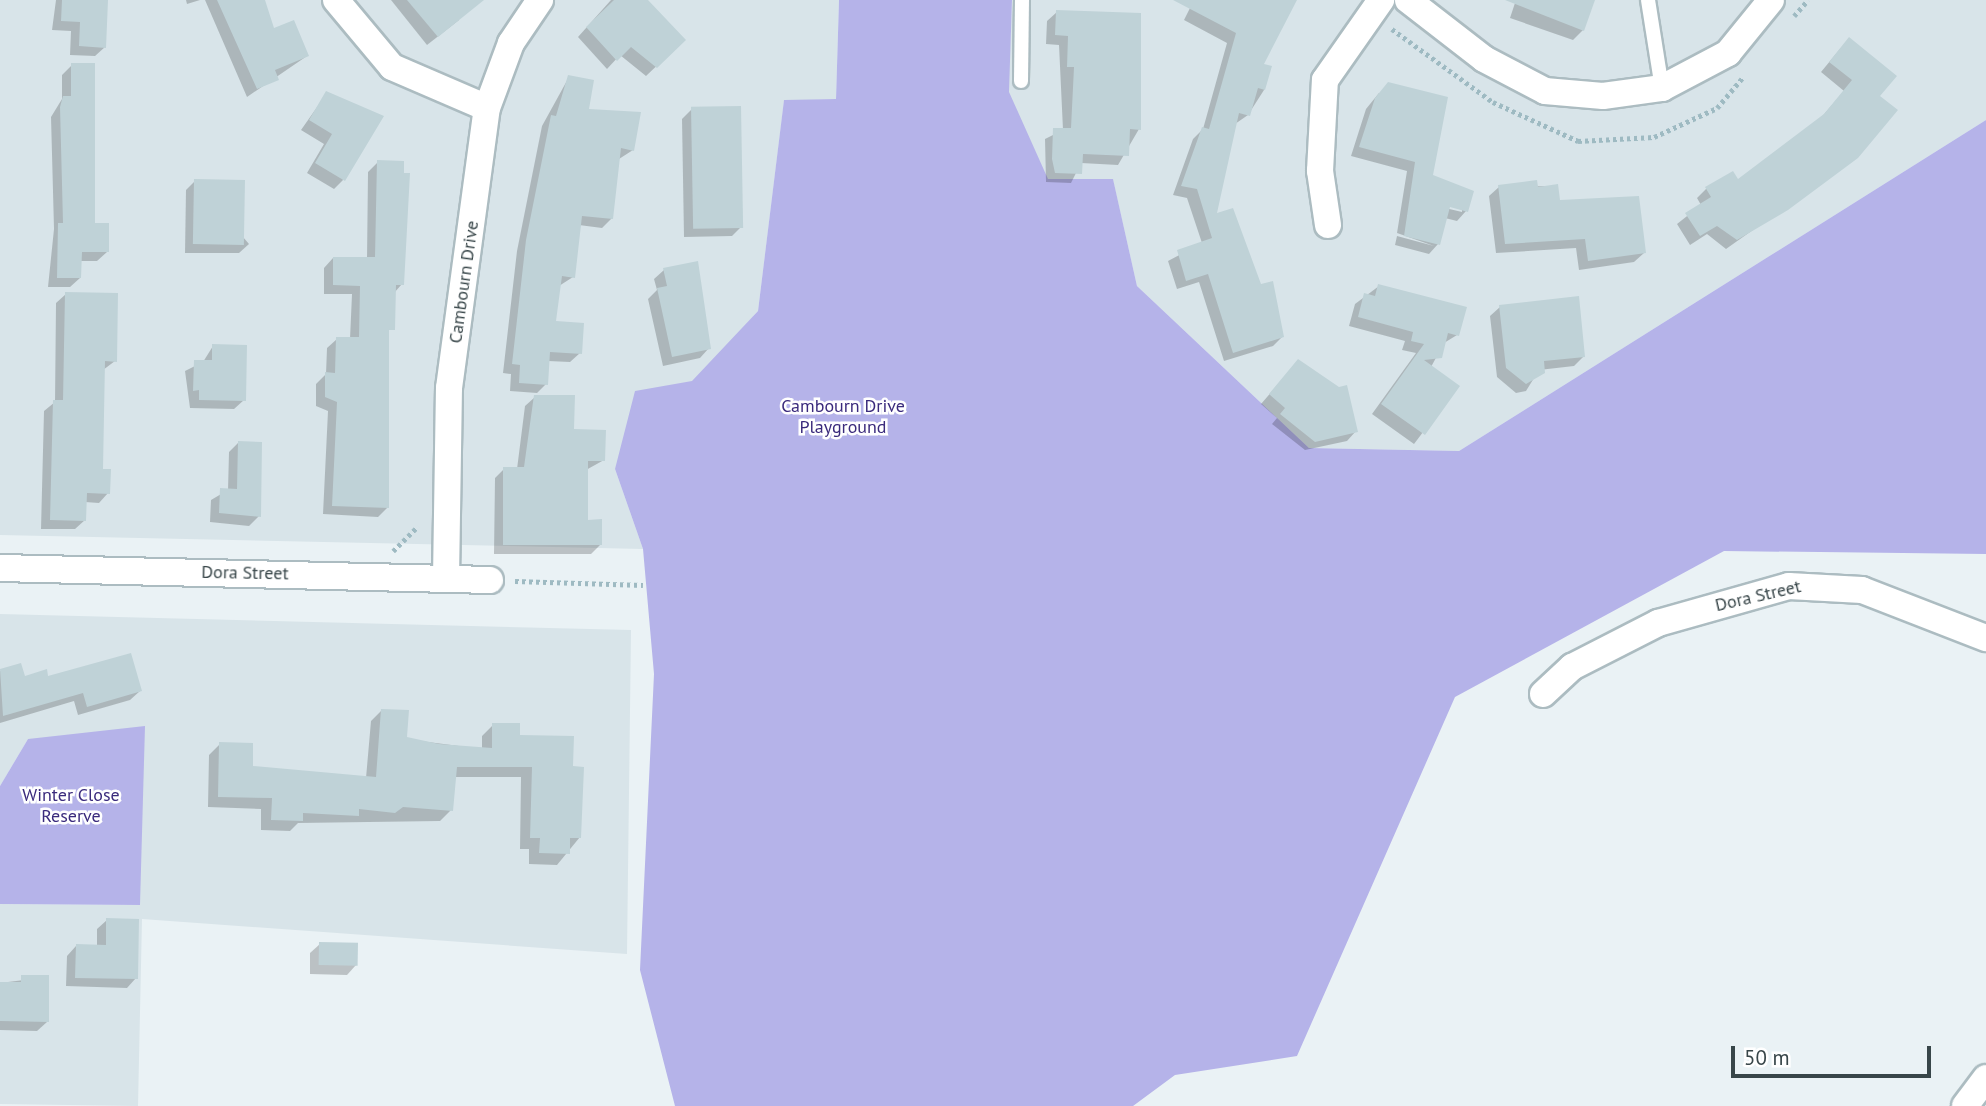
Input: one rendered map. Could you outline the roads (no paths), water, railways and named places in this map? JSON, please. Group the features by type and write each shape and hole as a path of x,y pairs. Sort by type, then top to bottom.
{"street":[{"path":"336,0 392,66 487,108"},
{"name":"Cambourn Drive","path":"446,578 449,388 487,108 510,43 540,0"},
{"path":"1328,225 1320,171 1325,80 1381,0"},
{"path":"1408,0 1484,59 1545,91 1603,96 1662,88 1728,53 1771,0"},
{"name":"Dora Street","path":"0,568 490,580"},
{"name":"Dora Street","path":"1543,694 1572,667 1658,623 1789,586 1862,590 1986,638"},
{"path":"1965,1106 1986,1078"}],"lane":[{"path":"1021,81 1022,0"},
{"path":"1648,0 1662,88"}],"park label":[{"name":"Cambourn Drive Playground","path":"843,417"},
{"name":"Winter Close Reserve","path":"71,806"}]}
